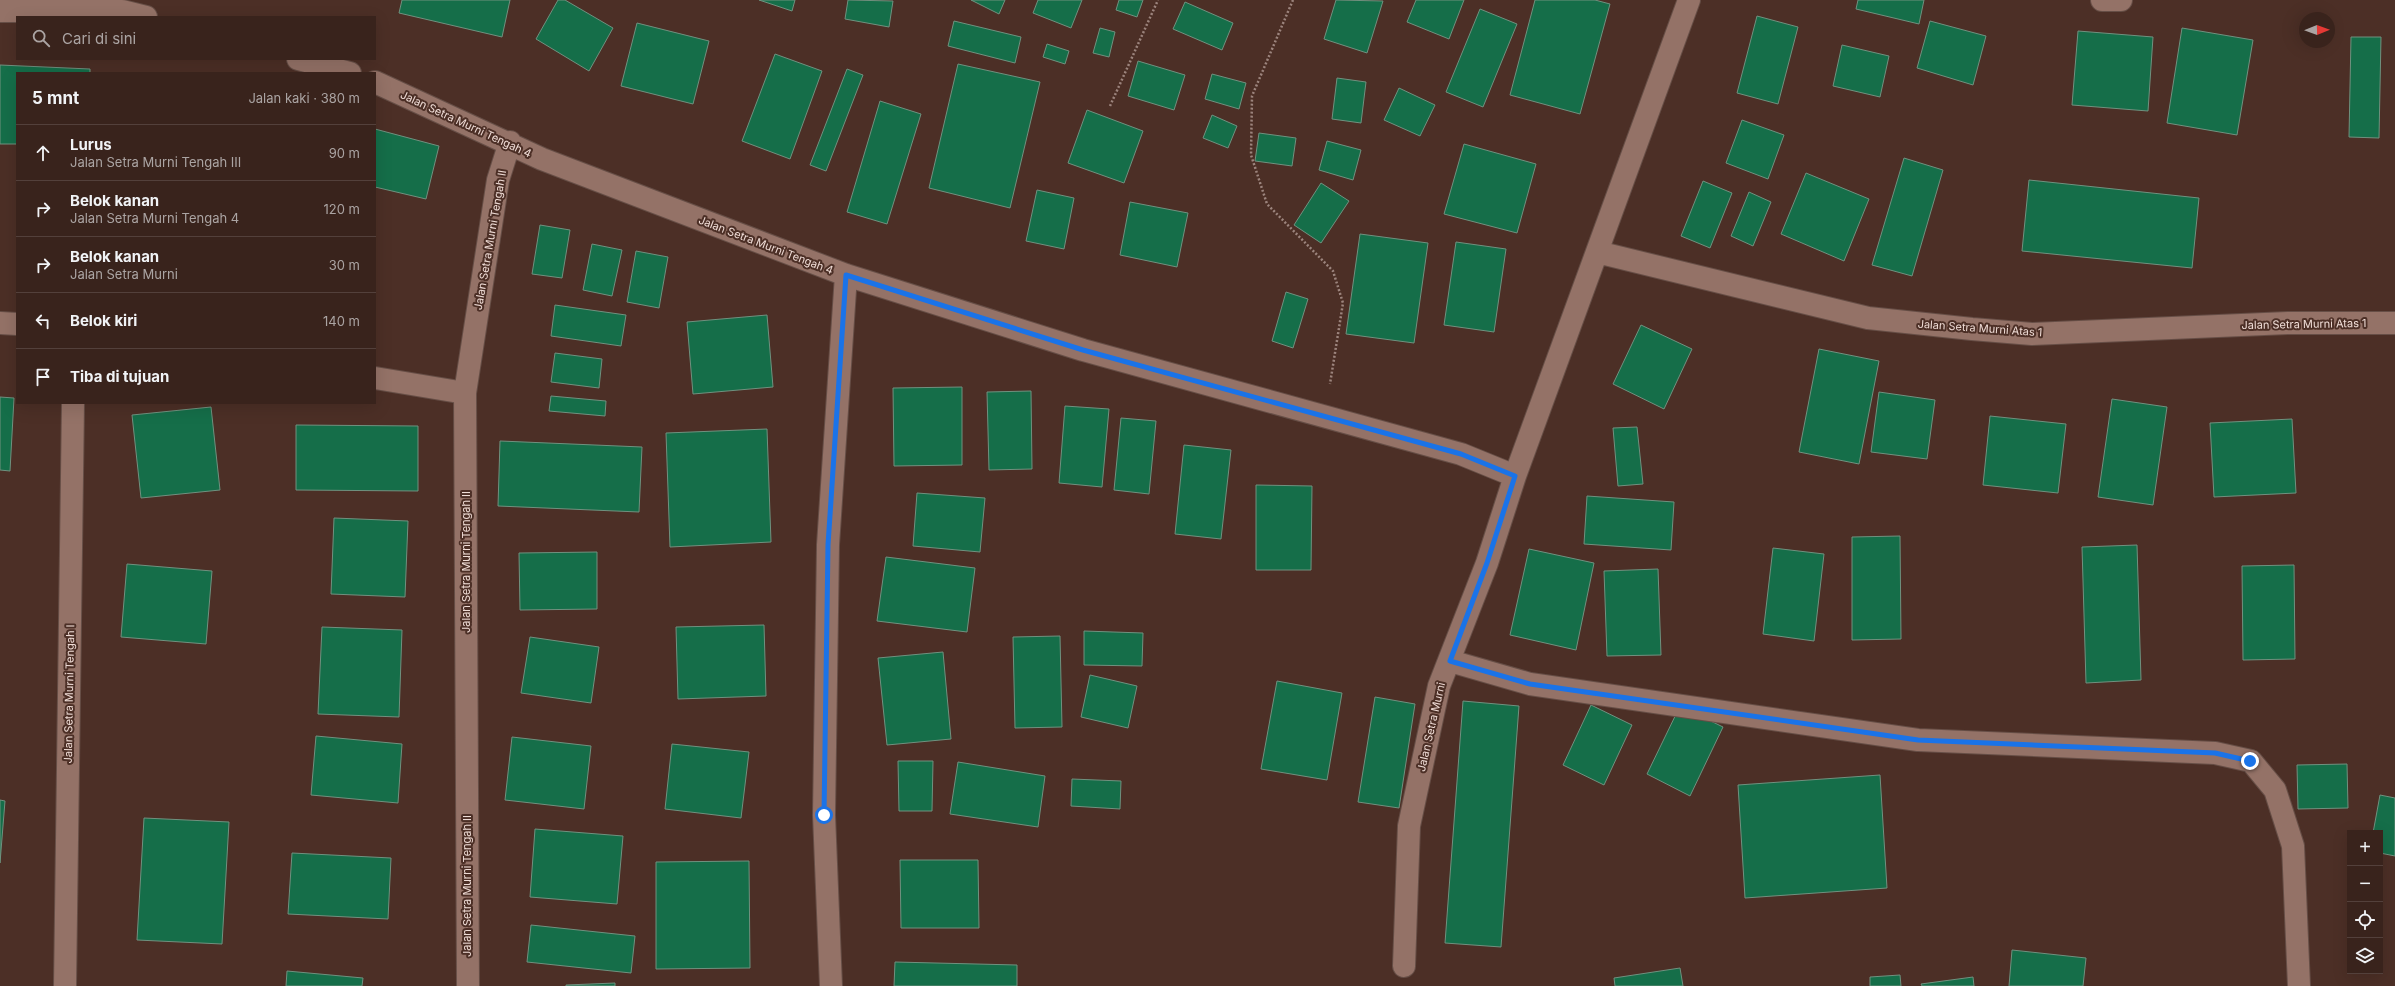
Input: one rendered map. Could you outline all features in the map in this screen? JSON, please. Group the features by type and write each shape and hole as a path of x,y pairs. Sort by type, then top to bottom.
{"street":[{"name":"Jalan Setra Murni","path":"1404,966 1409,826 1439,686 1487,563 1515,476 1689,0"},
{"path":"2102,0 2121,0"},
{"path":"0,11 122,11 142,16"},
{"path":"302,60 346,72"},
{"name":"Jalan Setra Murni Tengah 4","path":"376,82 510,142 542,159 846,275 1083,350 1461,454 1515,476"},
{"name":"Jalan Setra Murni Tengah II","path":"468,986 465,393 498,180 510,142"},
{"name":"Jalan Setra Murni Atas 1","path":"1597,252 1868,318 1972,329 2032,334 2288,323 2395,324"},
{"path":"831,986 824,815 828,545 846,275"},
{"path":"0,323 16,324"},
{"path":"376,378 465,393"},
{"name":"Jalan Setra Murni Tengah I","path":"65,986 73,404"},
{"path":"1450,661 1530,684 1918,740 2215,753 2250,761 2275,790 2293,846 2299,986"}],"path":[{"path":"1110,106 1158,0"},
{"path":"1292,0 1252,96 1250,155 1266,204 1333,272 1343,303 1325,416"}],"building":[{"path":"402,0 510,0 502,37 399,13"},
{"path":"558,0 565,0 613,28 589,71 536,39"},
{"path":"759,0 795,0 792,11"},
{"path":"848,0 893,1 889,27 845,19"},
{"path":"971,0 1005,0 999,14"},
{"path":"1038,0 1082,0 1071,28 1033,13"},
{"path":"1119,0 1143,0 1137,17 1116,10"},
{"path":"1336,0 1383,1 1367,53 1324,39"},
{"path":"1416,0 1464,0 1449,39 1407,22"},
{"path":"1535,0 1595,0 1610,4 1580,114 1510,95"},
{"path":"1858,0 1924,0 1919,24 1856,9"},
{"path":"1185,2 1233,23 1222,50 1173,29"},
{"path":"1480,9 1517,24 1483,107 1446,92"},
{"path":"1757,16 1798,27 1778,104 1737,93"},
{"path":"954,21 1021,37 1015,63 948,46"},
{"path":"1930,21 1986,36 1973,85 1917,68"},
{"path":"637,23 709,41 693,104 621,86"},
{"path":"1100,28 1115,32 1109,57 1093,53"},
{"path":"2182,28 2253,40 2237,135 2167,123"},
{"path":"2078,31 2153,37 2148,111 2072,105"},
{"path":"2351,37 2381,37 2379,138 2349,137"},
{"path":"1047,44 1069,51 1065,64 1043,57"},
{"path":"1842,45 1889,56 1880,97 1833,86"},
{"path":"775,54 822,71 790,159 742,141"},
{"path":"1138,61 1185,75 1174,110 1128,96"},
{"path":"958,64 1040,82 1010,208 929,188"},
{"path":"0,65 90,69 90,72 16,72 16,144 0,144"},
{"path":"847,69 863,75 826,171 810,165"},
{"path":"1212,74 1246,83 1239,109 1205,99"},
{"path":"1337,78 1366,82 1361,123 1332,119"},
{"path":"1399,88 1435,105 1420,136 1384,120"},
{"path":"880,101 921,114 887,224 847,212"},
{"path":"1087,110 1143,131 1124,183 1068,163"},
{"path":"1212,115 1237,126 1228,148 1203,138"},
{"path":"1742,120 1784,135 1768,179 1726,163"},
{"path":"376,129 439,146 426,199 376,187"},
{"path":"1259,133 1296,138 1292,166 1255,161"},
{"path":"1327,141 1361,150 1353,180 1319,170"},
{"path":"1464,144 1536,164 1517,233 1444,214"},
{"path":"1904,158 1943,170 1912,276 1872,265"},
{"path":"1806,173 1869,199 1844,261 1781,234"},
{"path":"2029,180 2199,198 2192,268 2022,251"},
{"path":"1703,181 1732,193 1710,248 1681,236"},
{"path":"1321,183 1349,201 1321,243 1294,225"},
{"path":"1037,190 1074,198 1064,249 1026,241"},
{"path":"1749,192 1771,202 1753,246 1731,236"},
{"path":"1130,202 1188,213 1177,267 1120,255"},
{"path":"540,225 570,230 562,278 532,274"},
{"path":"1360,234 1428,243 1414,343 1346,334"},
{"path":"1456,242 1506,249 1494,332 1444,325"},
{"path":"592,244 622,250 612,296 583,290"},
{"path":"636,251 668,257 659,308 627,302"},
{"path":"1286,292 1308,299 1293,348 1272,341"},
{"path":"555,305 626,315 621,346 551,336"},
{"path":"767,315 773,387 693,394 687,322"},
{"path":"1641,325 1692,349 1664,409 1613,384"},
{"path":"1819,349 1879,361 1859,464 1799,452"},
{"path":"555,353 602,359 599,388 551,382"},
{"path":"962,387 962,465 894,466 893,388"},
{"path":"1031,391 1032,469 989,470 987,392"},
{"path":"1879,392 1935,400 1927,459 1871,452"},
{"path":"551,396 606,401 605,416 549,411"},
{"path":"0,397 14,398 10,471 0,470"},
{"path":"2112,399 2167,407 2153,505 2098,497"},
{"path":"1065,406 1109,409 1102,487 1059,483"},
{"path":"211,407 220,490 141,498 132,415"},
{"path":"1990,416 2066,424 2058,493 1983,485"},
{"path":"1121,418 1156,421 1149,494 1114,490"},
{"path":"2292,419 2296,493 2214,497 2210,423"},
{"path":"296,425 418,426 418,491 296,490"},
{"path":"1637,427 1643,484 1618,486 1613,428"},
{"path":"767,429 771,542 670,547 666,433"},
{"path":"500,441 642,447 639,512 498,506"},
{"path":"1184,445 1231,450 1221,539 1175,534"},
{"path":"1256,485 1312,486 1311,570 1256,570"},
{"path":"917,493 985,498 980,552 913,546"},
{"path":"1587,496 1674,502 1671,550 1584,544"},
{"path":"334,518 408,521 405,597 331,594"},
{"path":"1900,536 1901,639 1852,640 1852,537"},
{"path":"2137,545 2141,680 2086,683 2082,547"},
{"path":"1773,548 1824,554 1814,641 1763,634"},
{"path":"1529,549 1594,563 1576,650 1510,635"},
{"path":"597,552 597,609 520,610 519,553"},
{"path":"886,557 975,568 967,632 877,621"},
{"path":"127,564 212,571 206,644 121,637"},
{"path":"2294,565 2295,659 2243,660 2242,566"},
{"path":"1658,569 1661,655 1607,656 1604,571"},
{"path":"764,625 766,696 678,699 676,627"},
{"path":"322,627 402,630 399,717 318,714"},
{"path":"1084,631 1143,633 1142,666 1084,665"},
{"path":"1060,636 1062,727 1015,728 1013,637"},
{"path":"530,637 599,647 591,703 521,693"},
{"path":"943,652 951,739 887,745 878,658"},
{"path":"1090,675 1137,686 1128,728 1081,717"},
{"path":"1277,681 1342,693 1327,780 1261,769"},
{"path":"1375,697 1415,704 1399,808 1358,802"},
{"path":"1463,701 1519,706 1501,947 1445,943"},
{"path":"1591,705 1632,725 1604,785 1563,765"},
{"path":"1680,706 1723,727 1690,796 1647,774"},
{"path":"316,736 402,744 398,803 311,795"},
{"path":"512,737 591,746 584,809 505,800"},
{"path":"672,744 749,752 741,818 665,809"},
{"path":"898,761 933,761 932,811 899,811"},
{"path":"958,762 1045,776 1038,827 950,814"},
{"path":"2347,764 2348,808 2298,809 2297,765"},
{"path":"1880,775 1887,888 1745,898 1738,785"},
{"path":"1072,779 1121,781 1120,809 1071,806"},
{"path":"2380,795 2395,798 2395,856 2383,854 2383,830 2374,830"},
{"path":"0,800 5,801 0,863"},
{"path":"144,818 229,822 222,944 137,940"},
{"path":"535,829 623,836 617,904 530,897"},
{"path":"292,853 391,858 388,919 288,914"},
{"path":"900,860 978,860 979,928 901,928"},
{"path":"749,861 750,968 656,969 656,862"},
{"path":"531,925 635,936 631,973 527,962"},
{"path":"2012,950 2086,958 2083,986 2009,986"},
{"path":"895,962 1017,965 1017,986 894,986"},
{"path":"1680,968 1683,986 1615,986 1614,978"},
{"path":"287,971 363,978 362,986 286,986"},
{"path":"1900,975 1901,986 1870,986 1870,977"},
{"path":"1973,977 1974,986 1922,986 1921,984"},
{"path":"615,983 615,986 566,986 566,985"}],"route":[{"path":"824,815 828,545 846,275 1083,350 1461,454 1515,476 1487,563 1450,661 1530,684 1918,740 2215,753 2250,761"}]}
